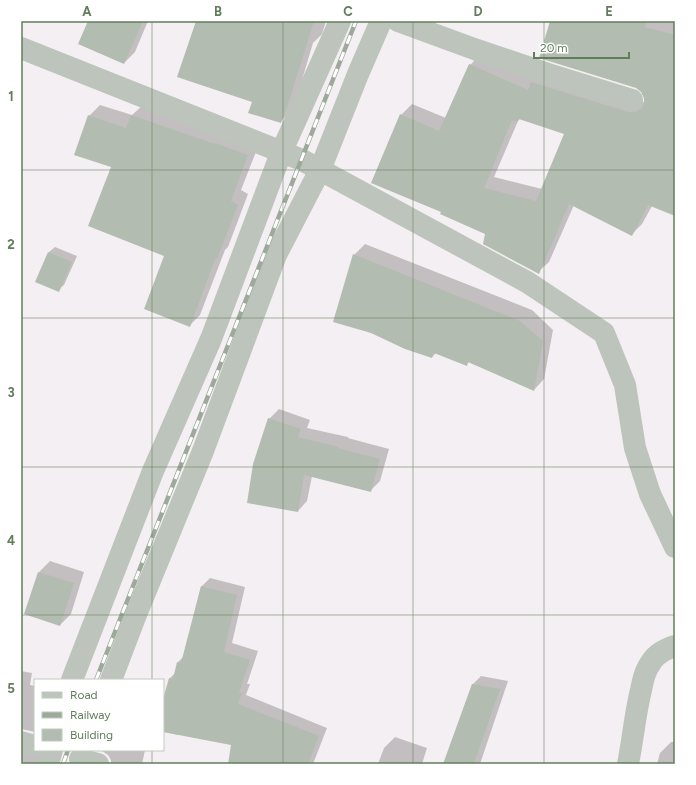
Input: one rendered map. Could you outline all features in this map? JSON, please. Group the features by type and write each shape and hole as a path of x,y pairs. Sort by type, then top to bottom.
{"street":[{"path":"72,679 153,471 211,339 281,152 340,21"},
{"path":"111,679 203,451 276,255 320,170 358,74 381,21"},
{"path":"398,21 548,74 632,100"},
{"path":"21,48 302,160 527,282 604,333 625,385 635,448 650,494 675,547"},
{"path":"628,764 637,706 645,672 657,655 675,646"},
{"path":"21,742 34,747"}],"building":[{"path":"88,21 143,21 124,64 78,44"},
{"path":"196,21 314,21 281,123 248,113 252,102 177,77"},
{"path":"550,21 647,21 645,27 675,35 675,216 648,205 632,236 569,204 539,274 483,244 485,234 440,214 441,212 371,183 400,114 439,131 469,64 528,90 531,82 628,112 635,112 641,109 644,103 644,98 641,92 636,88 539,58","holes":["519,119 564,134 536,201 484,188 512,120 517,122"]},
{"path":"88,115 126,128 131,115 248,155 231,201 238,205 217,259 215,259 190,327 144,309 164,256 88,226 111,167 74,155"},
{"path":"48,252 72,262 59,292 35,282"},
{"path":"353,254 520,321 543,341 534,391 468,362 467,366 434,353 432,358 405,349 371,333 333,322"},
{"path":"268,418 301,429 298,437 380,459 371,492 304,475 298,512 247,503 253,464"},
{"path":"38,572 74,583 60,626 24,614"},
{"path":"201,586 237,595 224,652 250,660 239,692 242,693 238,704 319,736 308,764 228,764 231,745 164,732 164,696 169,678 173,679 177,662 181,663"},
{"path":"472,684 500,689 474,764 443,764"}],"railway":[{"path":"96,679 356,21"},
{"path":"63,764 68,751"}]}
